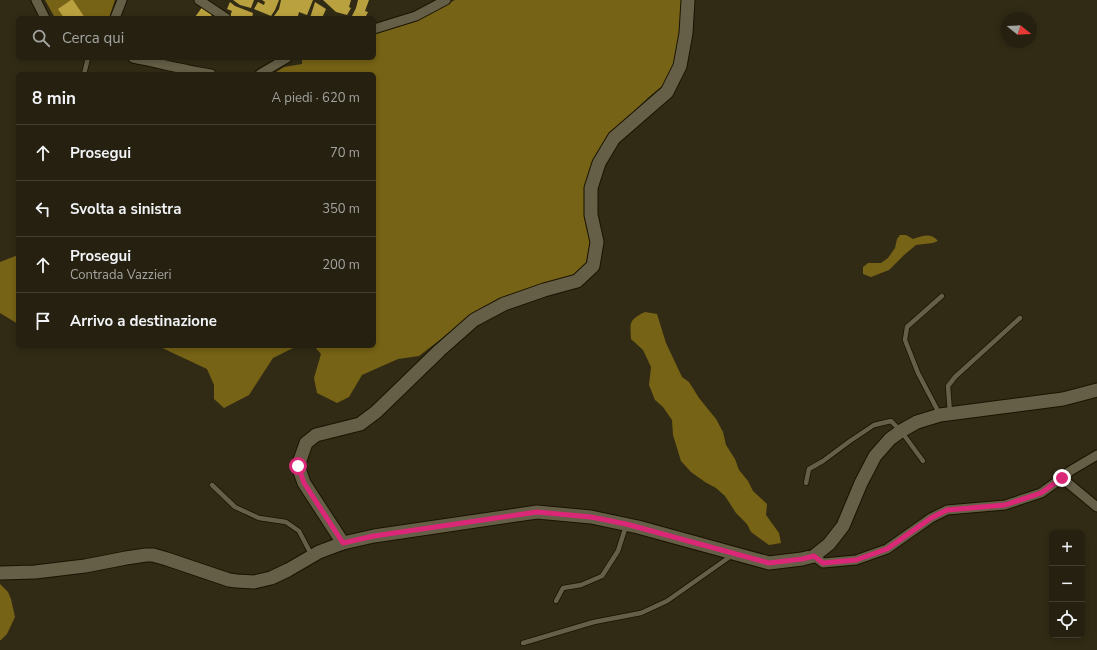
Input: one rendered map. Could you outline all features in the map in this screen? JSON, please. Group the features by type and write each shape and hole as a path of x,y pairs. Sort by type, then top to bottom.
{"street":[{"path":"36,0 44,16"},
{"path":"116,16 122,0"},
{"path":"199,0 223,16"},
{"path":"376,28 416,16 446,0"},
{"path":"343,543 304,483 298,466 306,443 316,435 360,424 376,412 440,350 474,320 504,304 544,290 577,281 593,266 597,242 591,215 591,188 599,163 614,138 668,92 680,66 686,34 688,0"},
{"path":"144,60 197,72"},
{"path":"264,72 284,60"},
{"path":"0,573 36,572 152,555 229,580 254,582 280,574 326,548 343,543 374,536 537,512 591,517 626,524 769,563 802,559 814,556 830,544 843,526 861,483 875,456 890,439 901,431 917,422 945,414 1063,399 1097,390"},
{"path":"814,556 823,563 856,560 887,549 931,518 947,510 1005,505 1041,493 1070,471 1097,455"},
{"path":"1062,478 1097,507"}],"lane":[{"path":"84,72 88,60"},
{"path":"942,296 908,327 905,340 918,373 945,414"},
{"path":"945,414 948,386 955,377 1020,318"},
{"path":"806,483 809,469 823,461 874,425 891,421 901,431 923,461"},
{"path":"212,485 236,508 259,518 286,522 299,532 312,556"},
{"path":"556,601 563,588 581,585 602,576 618,551 626,524"},
{"path":"522,643 594,622 641,613 667,601 734,554"}],"shaded area":[{"path":"45,0 115,0 110,16 54,16"},
{"path":"455,0 681,0 681,21 678,45 674,64 667,82 610,132 596,155 585,188 584,217 590,242 586,263 570,278 499,298 472,313 419,356 398,359 362,375 349,397 337,403 317,393 314,378 321,354 316,348 376,348 376,72 276,72 284,67 302,64 302,60 376,60 376,32 418,19"},
{"path":"900,235 906,235 913,239 923,236 932,236 938,241 916,245 889,270 871,277 863,274 863,267 868,263 881,263 888,258 895,248 897,239"},
{"path":"16,256 16,323 0,313 0,262"},
{"path":"645,312 657,314 666,343 682,377 689,382 699,398 716,419 723,432 726,445 735,459 739,470 748,481 753,491 767,504 766,515 779,533 781,543 769,545 751,532 747,524 736,513 725,496 716,488 691,472 681,461 673,435 672,420 663,407 655,400 649,385 651,367 643,350 631,339 631,325 633,319"},
{"path":"162,348 293,348 273,358 249,395 224,408 214,399 214,385 207,369"},
{"path":"0,584 8,592 15,617 7,634 1,640 0,640"}],"building":[{"path":"73,0 84,16 63,16 58,9"},
{"path":"233,0 254,0 251,8 240,5"},
{"path":"262,0 279,0 271,16 254,9 258,2 264,5 265,2"},
{"path":"281,0 313,0 307,15 299,12 298,16 274,16 279,9"},
{"path":"323,0 351,0 349,7 351,8 347,15 336,12"},
{"path":"358,0 369,0 365,11 368,12 366,16 352,16"},
{"path":"230,2 235,6 253,13 252,16 230,16 232,11 227,9"},
{"path":"315,2 326,9 323,16 311,16"},
{"path":"203,6 213,14 211,16 196,16"}],"route":[{"path":"298,466 304,483 343,543 374,536 537,512 591,517 626,524 769,563 814,556 823,563 856,560 887,549 931,518 947,510 1005,505 1041,493 1062,478"}]}
